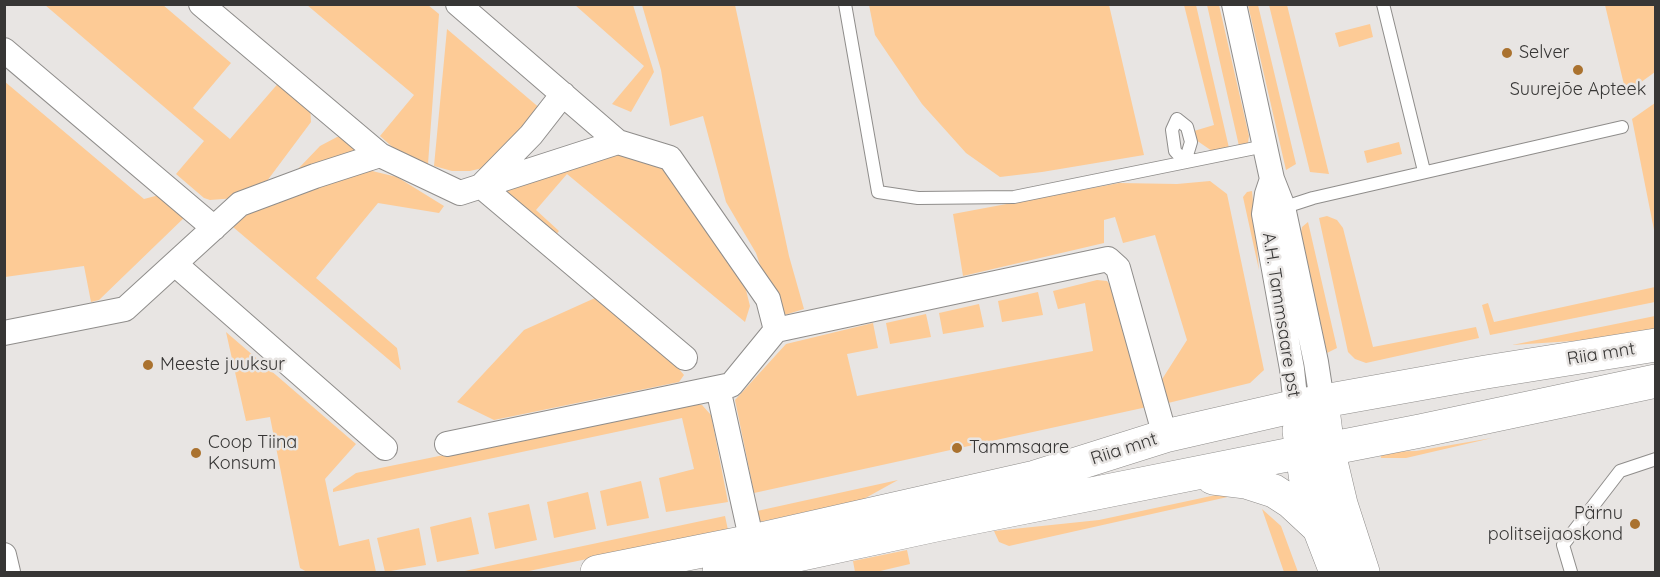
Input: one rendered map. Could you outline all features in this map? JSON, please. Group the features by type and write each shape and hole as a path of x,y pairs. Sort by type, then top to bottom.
{"main road":[{"name":"Riia mnt","path":"719,573 754,553 1035,477 1165,436 1309,403 1656,345"},
{"name":"Riia mnt","path":"597,573 754,553 936,525 1656,381"},
{"name":"A.H. Tammsaare pst","path":"1309,403 1315,450"},
{"path":"1315,450 1306,481 1319,528 1336,573"},
{"path":"1315,450 1341,504 1363,573"},
{"path":"1194,474 1246,482 1274,491 1292,502 1319,528"}],"street":[{"path":"201,4 380,155 460,193 618,142"},
{"path":"459,4 618,142 670,158 768,299 776,330"},
{"name":"A.H. Tammsaare pst","path":"1234,4 1272,179 1267,194 1273,211 1292,369 1309,403"},
{"path":"4,50 214,228"},
{"path":"481,186 531,135 563,94"},
{"path":"4,333 125,309 240,204 380,155"},
{"path":"481,186 685,358"},
{"path":"447,444 731,385 776,330 1108,259 1118,268 1165,436"},
{"path":"175,264 385,448"},
{"path":"718,388 754,553"},
{"path":"4,555 8,573"}],"lane":[{"path":"846,4 878,192 918,198 1014,197 1265,146"},
{"path":"1383,4 1424,171"},
{"path":"1273,211 1313,198 1424,171 1622,127"},
{"path":"1571,573 1563,545 1620,471 1656,459"}],"shaded area":[{"path":"45,5 163,5 231,63 193,108 230,139 281,80 310,105 311,122 264,185 236,198 210,200 204,198 176,174 204,141"},
{"path":"307,5 428,5 439,14 428,164 398,152 380,136 414,95"},
{"path":"575,5 633,5 654,72 631,112 612,104 644,66"},
{"path":"642,5 735,5 789,256 804,309 778,317 756,253 726,202 703,116 670,126 661,70"},
{"path":"869,5 1109,5 1144,155 1000,177 966,153 922,104 875,35"},
{"path":"1184,5 1196,5 1229,148 1212,151 1196,140 1194,131 1214,125"},
{"path":"1207,5 1219,5 1249,136 1248,143 1245,145 1239,146"},
{"path":"1248,5 1258,5 1296,164 1286,170"},
{"path":"1269,5 1287,5 1329,174 1310,172"},
{"path":"1605,5 1655,5 1655,72 1626,93"},
{"path":"1370,24 1373,37 1339,47 1335,33"},
{"path":"447,29 542,110 487,167 470,171 452,171 434,166"},
{"path":"4,81 144,199 163,194 188,214 99,300 91,302 84,266 5,277"},
{"path":"1655,103 1655,235 1632,119"},
{"path":"337,137 348,137 364,153 297,170 320,146"},
{"path":"1399,142 1402,154 1367,163 1364,151"},
{"path":"618,152 667,165 740,266 750,306 745,322 567,174 536,210 559,231 553,238 497,189"},
{"path":"368,170 397,177 444,206 439,213 378,203 316,278 397,348 401,370 233,227 252,210"},
{"path":"1210,181 1227,194 1264,370 1250,383 1164,404 1159,384 1187,340 1155,235 1123,243 1115,217 1104,220 1104,243 963,276 953,214 1119,183 1177,184"},
{"path":"1252,191 1259,270 1243,197 1247,192"},
{"path":"1327,216 1337,220 1343,228 1373,347 1476,327 1479,338 1366,363 1355,359 1348,352 1319,218"},
{"path":"1308,222 1337,348 1327,353 1301,232 1302,227"},
{"path":"1097,280 1107,281 1112,288 1147,407 754,493 735,400 786,344 873,323 878,348 847,354 857,396 1093,351 1085,303 1058,309 1053,291"},
{"path":"1655,287 1655,302 1490,335 1482,305 1488,303 1494,322"},
{"path":"1038,292 1043,315 1002,322 998,301"},
{"path":"595,298 678,368 684,375 679,382 494,420 457,402 524,330"},
{"path":"979,304 984,327 943,334 939,313"},
{"path":"926,314 931,337 890,344 886,323"},
{"path":"1655,316 1655,332 1618,338 1512,345"},
{"path":"226,332 356,444 325,479 339,546 369,539 376,572 307,572 300,568 270,417 246,421"},
{"path":"693,404 702,405 711,415 728,502 666,512 659,478 694,469 682,418 333,492 333,489 356,473"},
{"path":"1492,438 1406,458 1381,458 1380,452 1416,451"},
{"path":"898,480 860,501 759,522 757,511"},
{"path":"641,481 649,518 607,526 600,491"},
{"path":"588,492 596,529 554,538 547,502"},
{"path":"1230,492 1241,494 1009,546 999,542 994,531 1099,520"},
{"path":"529,504 537,540 495,549 488,513"},
{"path":"1262,509 1281,526 1298,572 1284,572"},
{"path":"725,516 728,530 524,572 460,572"},
{"path":"471,517 479,554 437,562 430,527"},
{"path":"419,528 426,565 385,572 377,538"},
{"path":"907,550 910,564 876,572 855,572 853,561"}],"place":[{"name":"Selver","path":"1507,53"},
{"name":"Suurejõe Apteek","path":"1578,70"},
{"name":"Meeste juuksur","path":"148,365"},
{"name":"Tammsaare","path":"957,448"},
{"name":"Coop Tiina Konsum","path":"196,453"},
{"name":"Pärnu politseijaoskond","path":"1635,524"}]}
